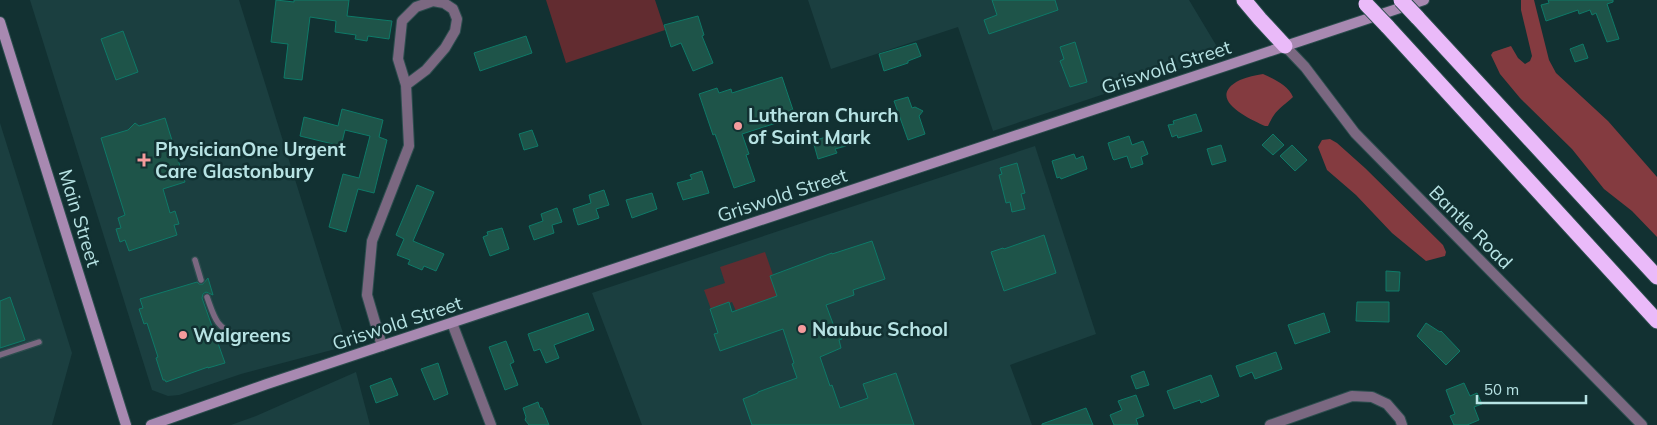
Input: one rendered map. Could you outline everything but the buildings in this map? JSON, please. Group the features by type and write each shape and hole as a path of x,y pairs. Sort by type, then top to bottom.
{"highway":[{"path":"1244,0 1285,46"},
{"path":"1401,0 1657,277"},
{"path":"1364,2 1657,320"}],"main road":[{"name":"Griswold Street","path":"151,425 252,389 1424,0"},
{"name":"Main Street","path":"0,22 126,425"}],"street":[{"path":"382,346 367,296 372,242 409,146 406,85 398,59 402,21 416,7 433,1 444,3 453,9 457,19 454,31 445,48 426,70 406,85"},
{"name":"Bantle Road","path":"1285,46 1305,67 1355,133 1642,425"},
{"path":"452,323 491,425"},
{"path":"1270,425 1352,396 1372,397 1387,404 1400,419 1402,425"}],"lane":[{"path":"195,260 201,280"},
{"path":"207,297 217,324 237,337"},
{"path":"0,355 39,342"}],"shaded area":[{"path":"30,0 239,0 347,346 241,374 179,395 168,396 152,390"},
{"path":"546,0 655,0 665,30 566,63"},
{"path":"808,0 1189,0 1222,55 993,131 958,27 831,69"},
{"path":"1521,0 1534,0 1549,60 1556,73 1608,121 1657,177 1657,237 1632,211 1604,189 1572,149 1520,98 1500,74 1491,55 1493,52 1511,46 1518,58 1525,64 1530,61 1532,56 1521,10"},
{"path":"1263,74 1284,86 1293,97 1281,107 1268,126 1258,123 1233,107 1228,101 1226,94 1230,87 1240,80"},
{"path":"0,123 72,353 52,425 0,425"},
{"path":"1330,139 1365,168 1443,245 1446,252 1445,256 1426,261 1392,233 1356,195 1327,170 1318,147 1322,140"},
{"name":"Naubuc School","path":"1035,146 1096,334 1010,365 1032,425 642,425 592,293"},
{"path":"765,252 780,295 736,311 732,302 711,309 704,290 725,283 720,267"},
{"path":"356,372 370,425 231,425 256,416"}],"place":[{"name":"Lutheran Church of Saint Mark","path":"738,126"},
{"name":"PhysicianOne Urgent Care Glastonbury","path":"144,160"},
{"name":"Naubuc School","path":"802,329"},
{"name":"Walgreens","path":"183,335"}]}
